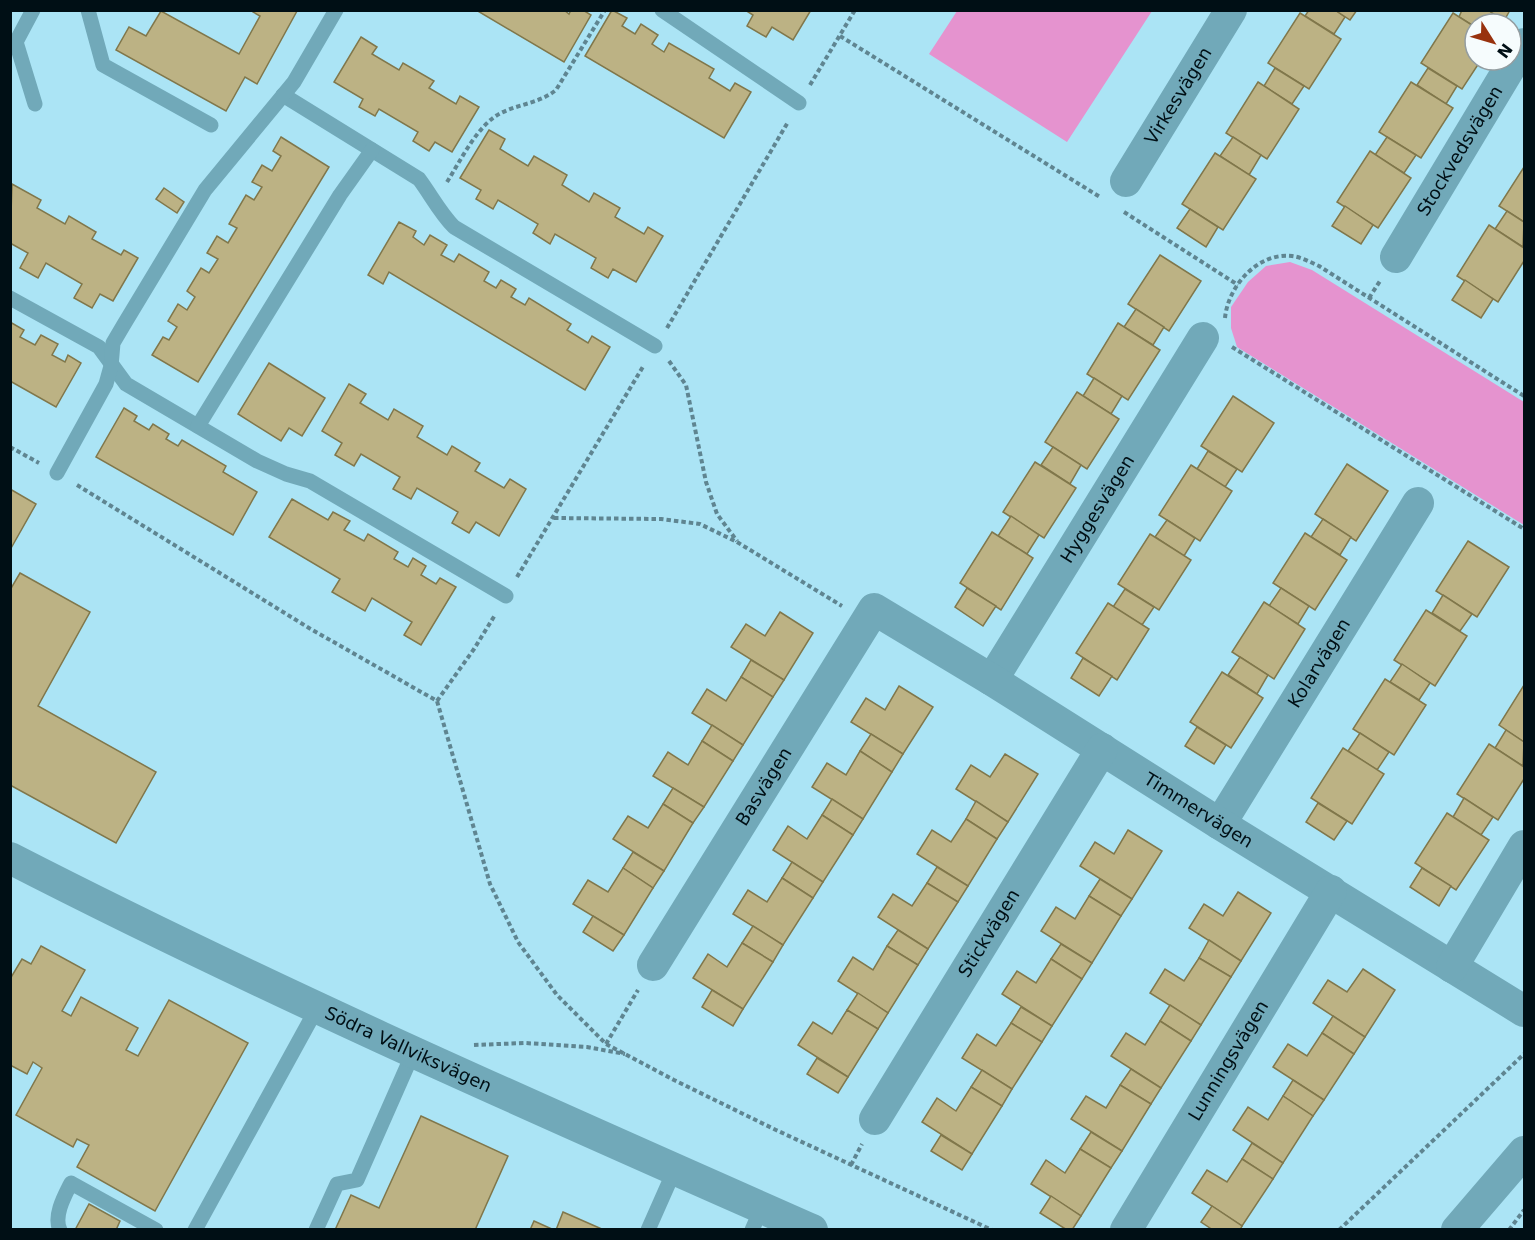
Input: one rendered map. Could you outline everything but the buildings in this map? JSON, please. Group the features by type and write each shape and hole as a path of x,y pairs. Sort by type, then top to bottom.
{"street":[{"name":"Virkesvägen","path":"1115,190 1231,10"},
{"name":"Stockvedsvägen","path":"1396,257 1524,44"},
{"name":"Hyggesvägen","path":"992,680 1219,335"},
{"name":"Kolarvägen","path":"1220,824 1418,503"},
{"name":"Timmervägen","path":"870,615 992,680 1220,824 1524,1011"},
{"name":"Basvägen","path":"653,965 870,615"},
{"name":"Stickvägen","path":"875,1119 1102,749"},
{"path":"1452,967 1524,846"},
{"name":"Södra Vallviksvägen","path":"10,858 128,919 413,1053 675,1169 757,1218 812,1230"},
{"name":"Lunningsvägen","path":"1126,1230 1331,891"},
{"path":"1457,1230 1524,1152"}],"lane":[{"path":"33,10 16,42 14,53 35,104"},
{"path":"88,10 103,65 211,125"},
{"path":"57,473 106,384 111,366 113,343 206,190 294,82 336,10"},
{"path":"662,10 799,103"},
{"path":"283,95 419,179 443,217 454,228 655,346"},
{"path":"198,426 340,195 372,150"},
{"path":"10,298 99,347 126,384 257,461 286,474 310,481 506,596"},
{"path":"195,1230 318,1008"},
{"path":"316,1230 337,1184 357,1180 413,1053"},
{"path":"648,1230 675,1169"},
{"path":"60,1230 57,1225 60,1208 71,1183 156,1230"}],"path":[{"path":"435,202 488,121 509,109 546,98 556,90 605,10"},
{"path":"840,36 1115,190"},
{"path":"1123,211 1238,285"},
{"path":"1524,396 1306,260 1292,256 1261,261 1238,285 1226,310 1219,335 1234,349 1524,529"},
{"path":"655,346 686,385 709,493 717,514 737,542"},
{"path":"10,447 57,473 309,628 437,701 490,884 518,942 557,995 606,1044 776,1130 992,1230"},
{"path":"553,518 661,519 700,524 870,615"},
{"path":"606,1044 653,965"},
{"path":"466,1046 525,1043 587,1047 628,1055"},
{"path":"1339,1230 1524,1054"},
{"path":"1509,1230 1524,1210"}],"shaded area":[{"path":"957,11 1152,11 1067,142 929,54"},
{"path":"1290,262 1312,270 1524,402 1524,525 1237,347 1231,328 1231,307 1248,282 1266,266"}]}
